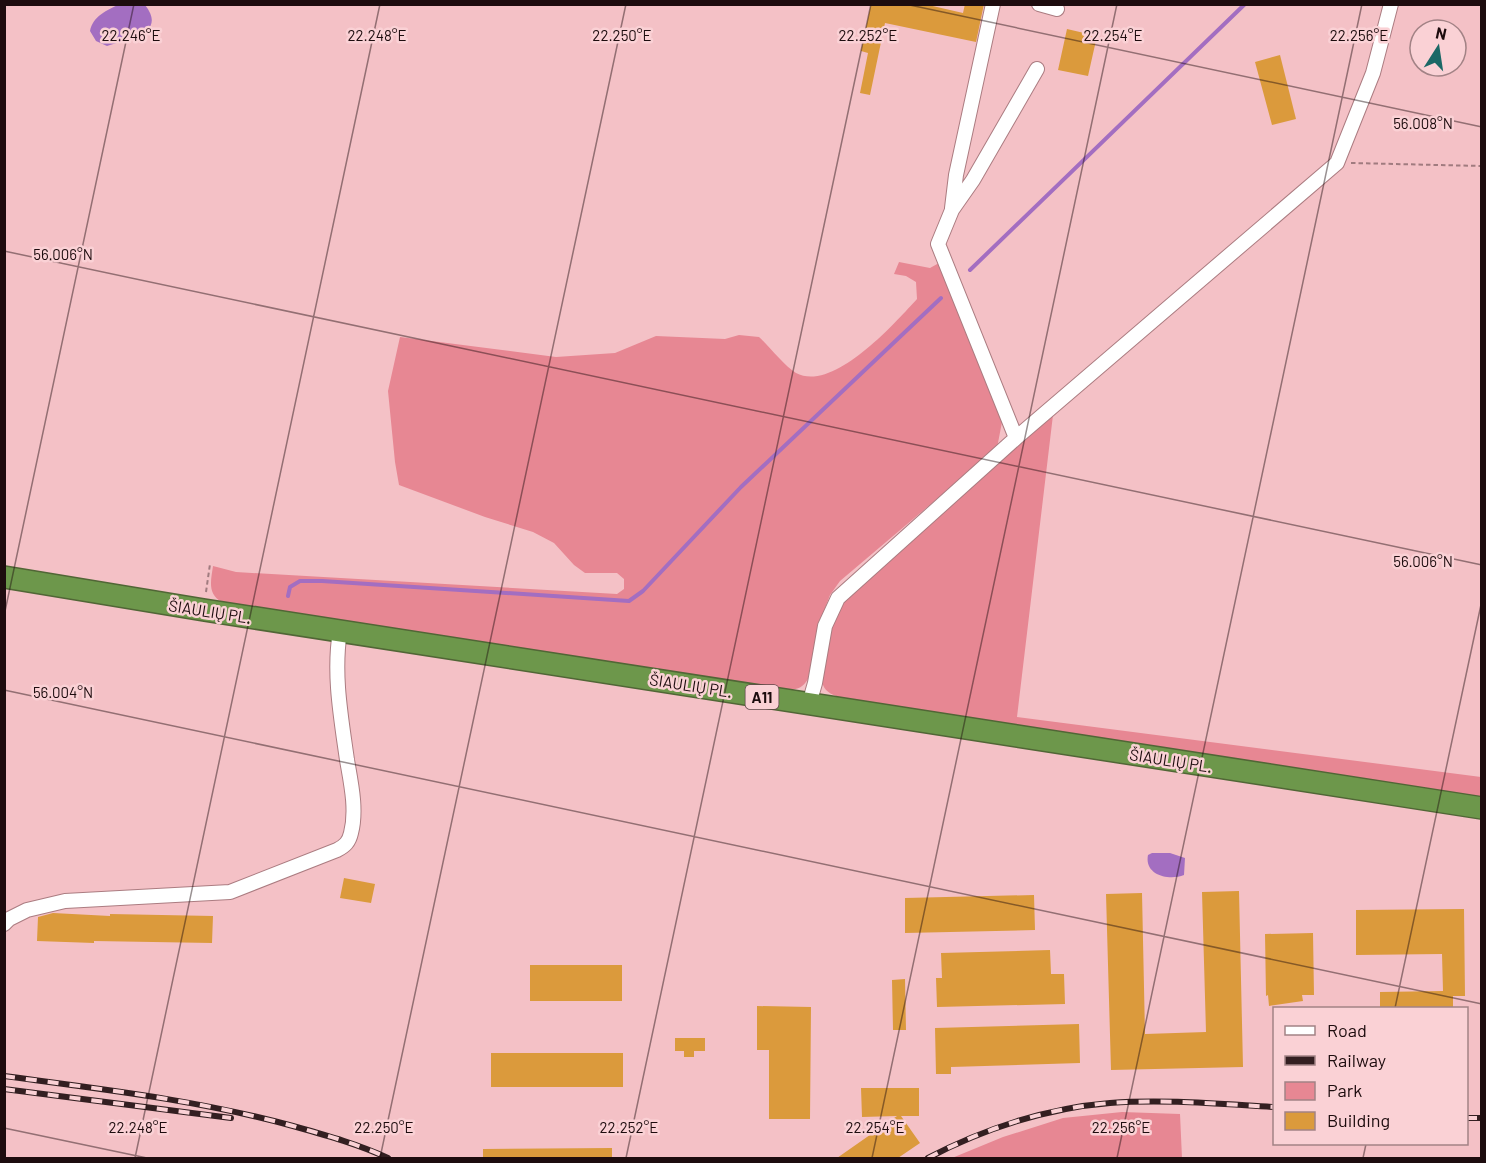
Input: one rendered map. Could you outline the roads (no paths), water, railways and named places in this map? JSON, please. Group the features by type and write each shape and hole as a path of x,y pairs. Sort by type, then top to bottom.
{"highway":[{"name":"ŠIAULIŲ PL.","path":"4,579 1482,808"}],"street":[{"path":"952,210 956,175 993,4"},
{"path":"1039,4 1057,9"},
{"path":"809,704 825,626 838,598 1016,438 1336,163 1373,73 1391,4"},
{"path":"1016,438 938,244 952,210 973,180 1037,69"},
{"path":"4,924 27,910 64,901 230,892 337,850 346,844 351,832 353,794 338,686 337,658 340,631"}],"waterway":[{"path":"970,270 1245,4"},
{"path":"288,596 290,587 300,581 322,581 629,601 643,591 741,487 941,298"}],"railway":[{"path":"4,1076 149,1096 221,1109 317,1133 388,1158"},
{"path":"4,1089 231,1118"},
{"path":"928,1158 993,1129 1039,1115 1086,1106 1110,1103 1192,1102 1273,1107"},
{"path":"1468,1118 1482,1118"}]}
